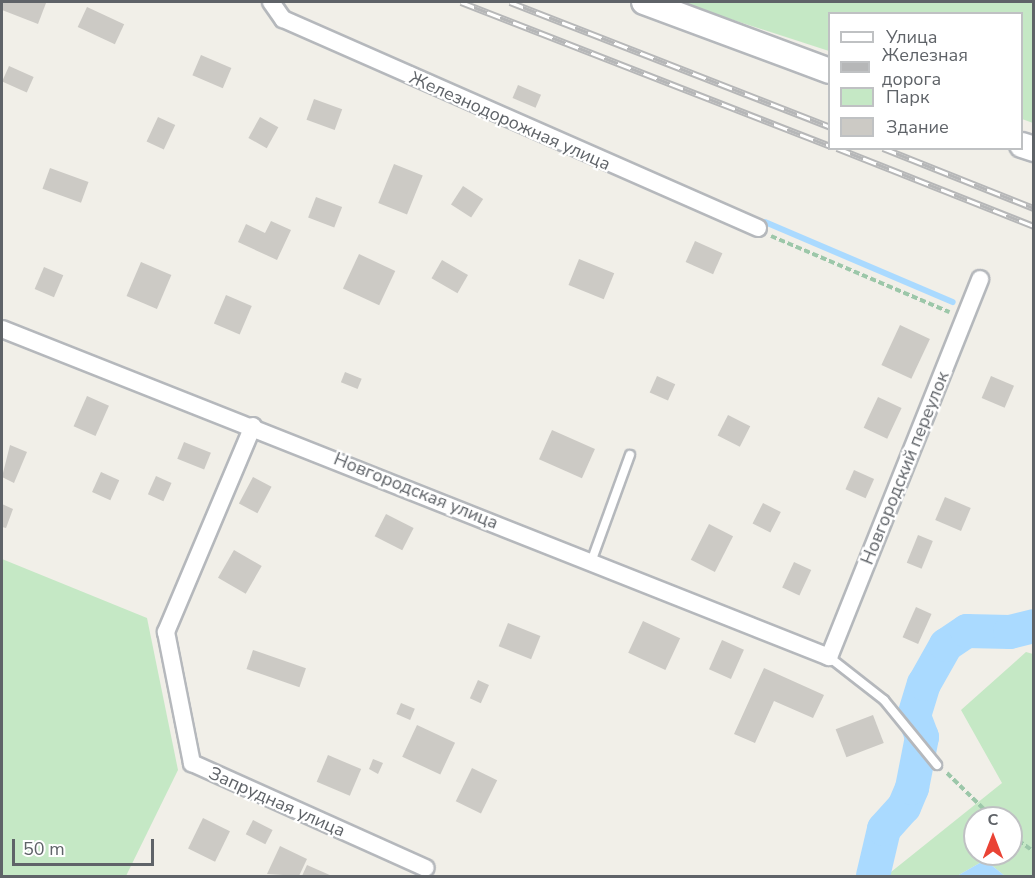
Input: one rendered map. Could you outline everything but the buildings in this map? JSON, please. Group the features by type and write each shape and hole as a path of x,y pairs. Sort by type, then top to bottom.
{"street":[{"name":"Железнодорожная улица","path":"271,2 283,19 758,233"},
{"path":"644,2 828,70"},
{"name":"Новгородский переулок","path":"829,657 980,279"},
{"name":"Новгородская улица","path":"2,329 253,426 829,657"},
{"name":"Запрудная улица","path":"253,426 166,632 192,764 426,868"}],"lane":[{"path":"591,562 630,454"},
{"path":"829,657 884,700 937,765"}],"path":[{"path":"758,233 948,310 958,334"},
{"path":"937,765 980,806"}],"green space":[{"path":"678,2 1033,2 1033,123 1023,119 1023,12 828,12 828,51"},
{"path":"2,559 147,618 178,770 126,876 2,876"},
{"path":"1026,652 1033,654 1033,876 1005,876 992,866 1023,866 1023,806 973,806 1002,783 961,710"},
{"path":"963,814 963,866 974,866 957,876 886,876"}],"water":[{"path":"974,866 992,866 1005,876 957,876"}],"waterway":[{"path":"765,222 953,302"},
{"path":"873,876 884,829 904,807 912,788 922,737 914,716 924,684 946,645 967,631 1010,632 1034,626"}],"railway":[{"path":"461,2 828,145"},
{"path":"510,2 828,126"},
{"path":"842,150 1034,226"},
{"path":"888,150 1034,208"}]}
